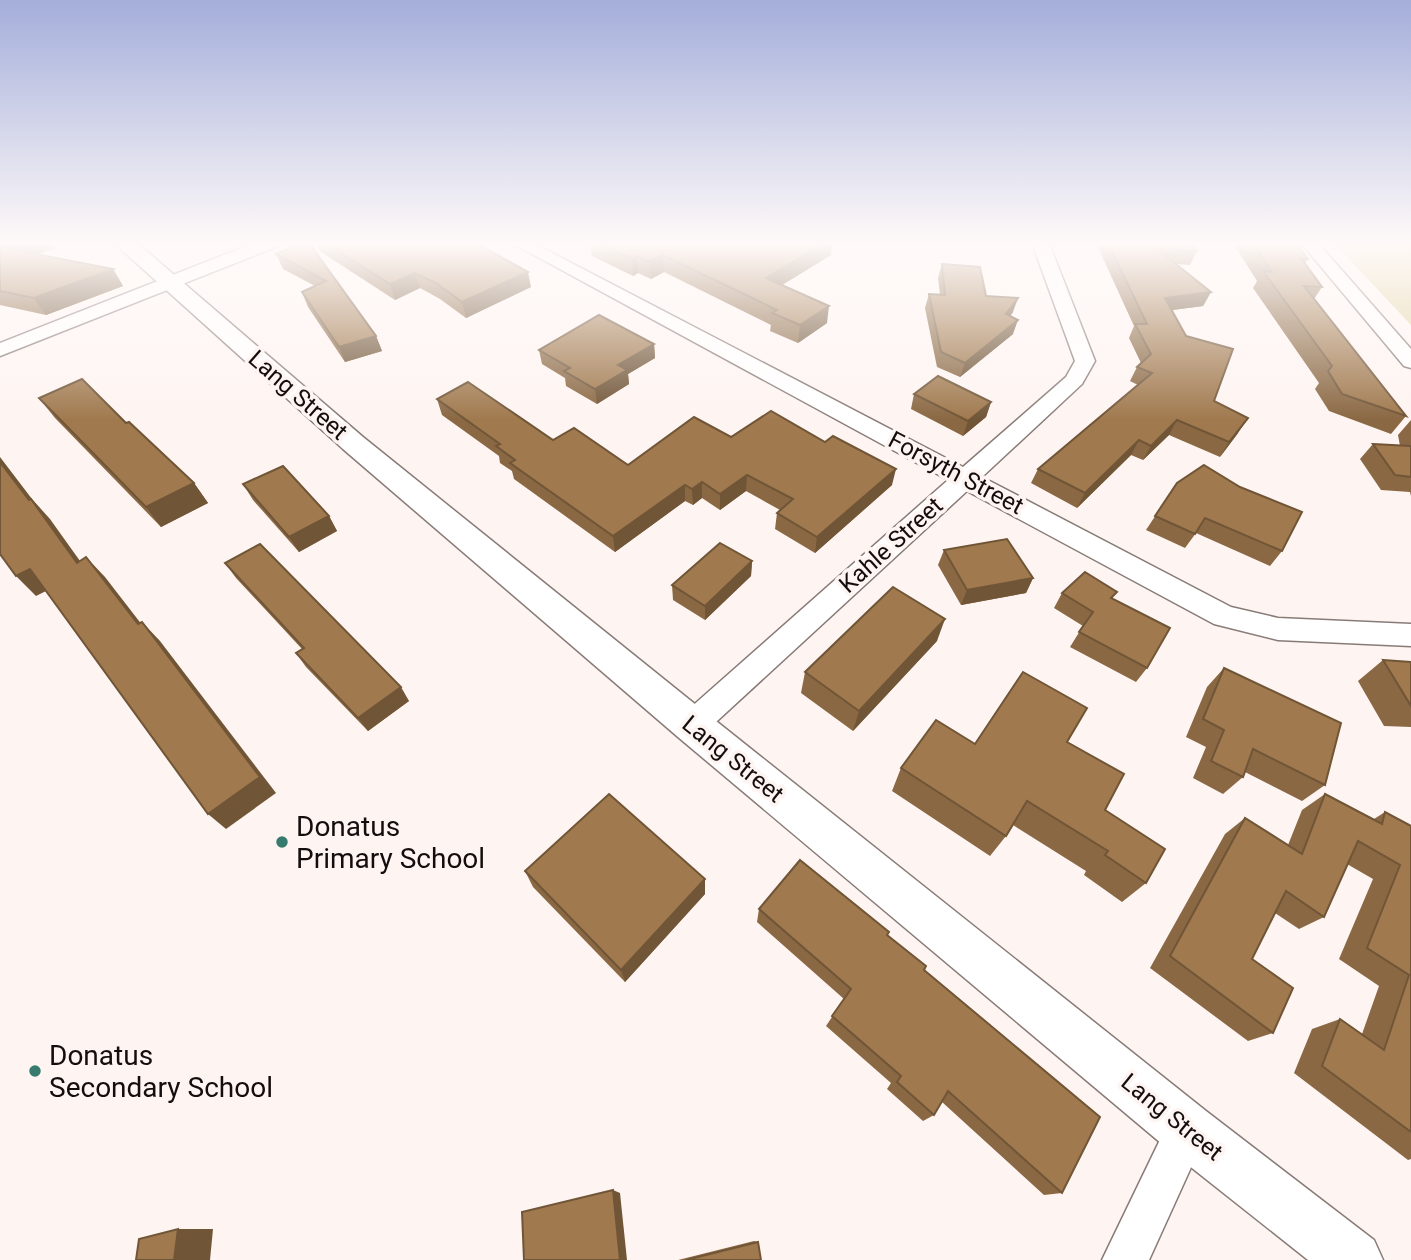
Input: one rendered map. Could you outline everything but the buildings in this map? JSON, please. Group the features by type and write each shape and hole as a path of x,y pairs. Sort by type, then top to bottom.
{"street":[{"path":"0,350 118,302"},
{"name":"Lang Street","path":"193,302 353,443 692,726 1187,1130 1354,1260"},
{"name":"Forsyth Street","path":"631,302 1224,616 1278,629 1411,635"},
{"name":"Kahle Street","path":"692,726 1075,380 1085,361 1062,302"},
{"path":"1359,302 1411,362"},
{"path":"1125,1260 1187,1130"}],"shaded area":[{"path":"1389,302 1411,302 1411,325"}],"place":[{"name":"Donatus Primary School","path":"282,842"},
{"name":"Donatus Secondary School","path":"35,1071"}]}
